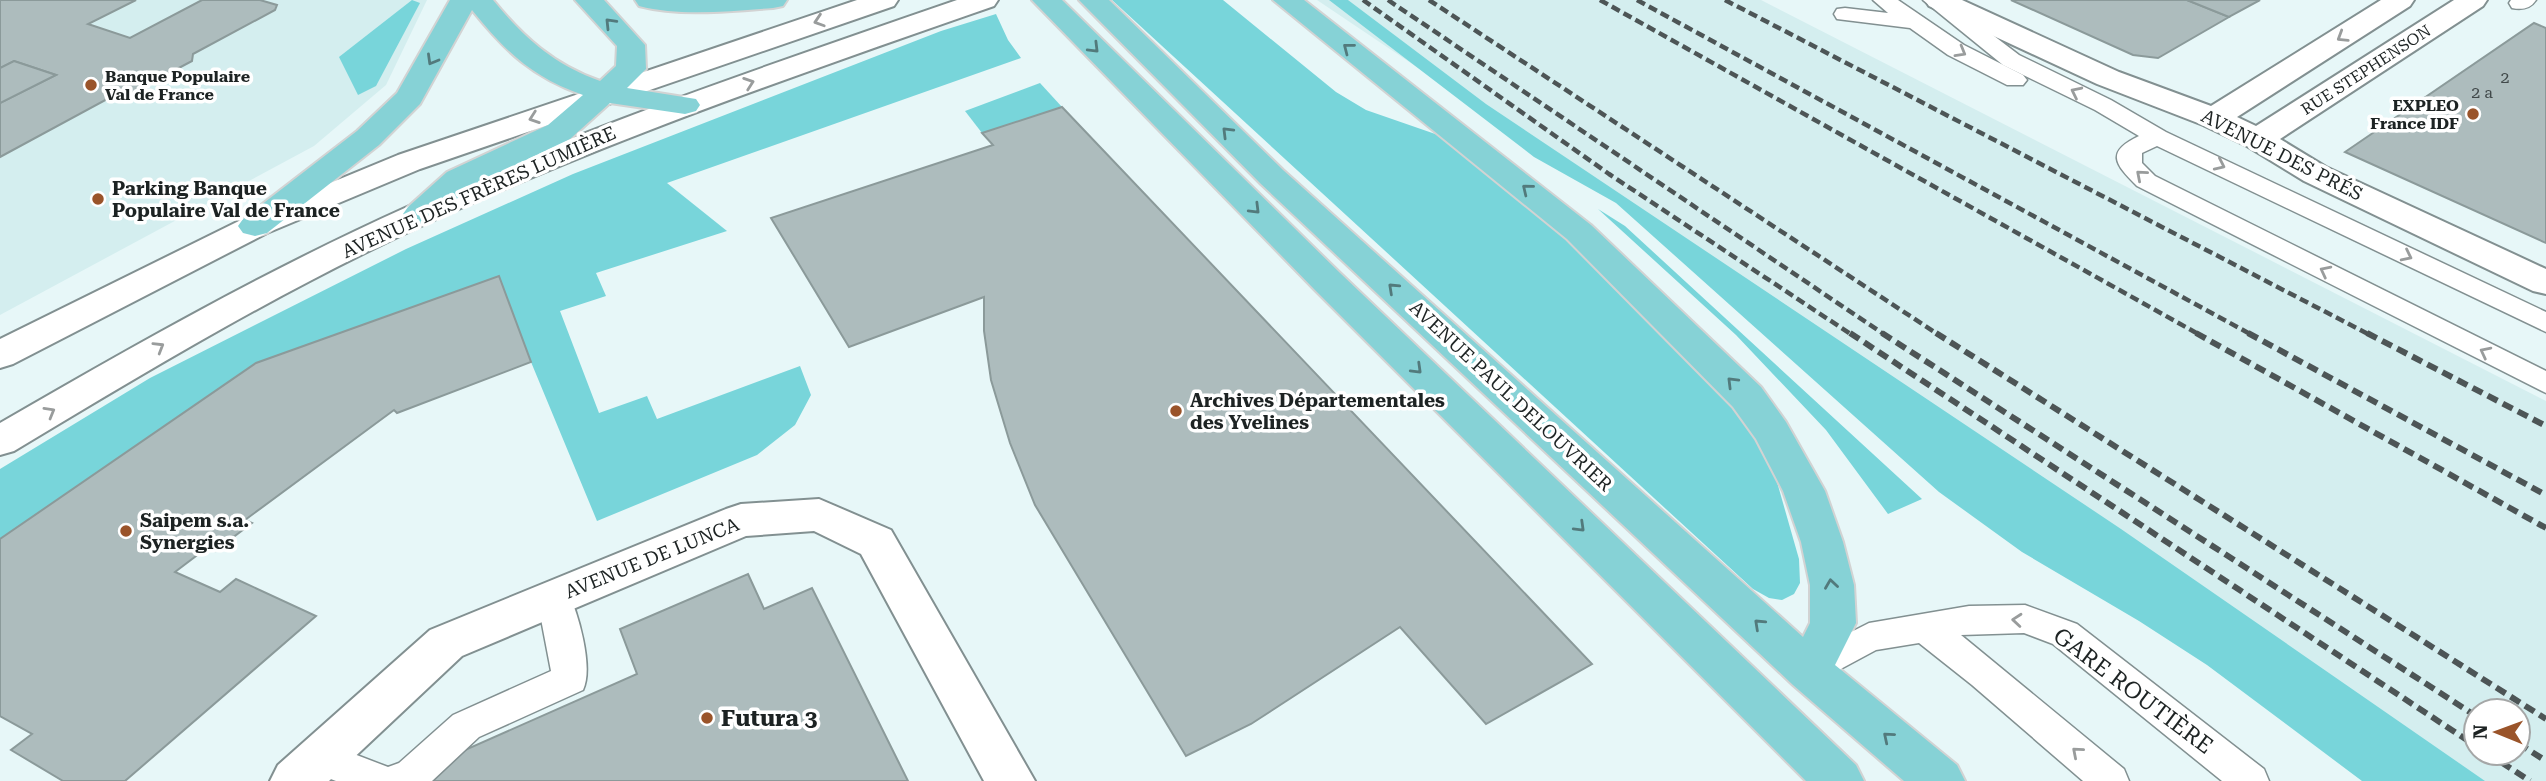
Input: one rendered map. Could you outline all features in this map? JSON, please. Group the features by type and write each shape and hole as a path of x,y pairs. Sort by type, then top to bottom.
{"main road":[{"path":"255,226 368,138 409,98 464,0"},
{"path":"478,0 520,48 558,75 603,94 641,102 685,106"},
{"path":"420,215 460,180 559,132 631,69 631,45 589,0"},
{"path":"649,0 704,4 773,0"},
{"path":"1046,0 1327,281 1838,781"},
{"name":"AVENUE PAUL DELOUVRIER","path":"1093,0 1272,177 1809,671 1940,781"},
{"path":"1287,0 1580,232 1747,397 1772,432 1804,491 1822,542 1832,585 1833,623 1809,671"}],"street":[{"name":"AVENUE DES FRÈRES LUMIÈRE","path":"0,355 255,226 409,162 884,0"},
{"name":"AVENUE DES FRÈRES LUMIÈRE","path":"0,441 182,334 319,262 420,215 685,106 983,0"},
{"name":"AVENUE DES PRÉS","path":"1939,0 2108,78 2214,118 2258,139 2315,174 2546,283"},
{"path":"2214,118 2400,0"},
{"name":"RUE STEPHENSON","path":"2258,139 2473,0"},
{"name":"AVENUE DES FRÈRES LUMIÈRE","path":"0,381 145,299 255,226"},
{"name":"AVENUE DE LUNCA","path":"307,770 446,643 741,520 819,515 876,542 1010,781"}],"lane":[{"name":"AVENUE DES PRÉS","path":"1884,0 1956,50 2087,117 2158,137"},
{"name":"AVENUE DES PRÉS","path":"1934,0 2011,60 2103,105 2158,137 2546,323"},
{"path":"1845,14 2013,34"},
{"path":"2158,137 2129,150 2130,165 2147,181 2546,383"},
{"path":"395,781 412,775 466,726 570,679 567,651 554,598"},
{"name":"GARE ROUTIÈRE","path":"1809,671 1869,637 1969,620 2025,619 2065,634 2250,781"},
{"path":"1926,628 1985,674 2110,781"},
{"path":"307,770 380,781"}],"shaded area":[{"path":"0,0 427,0 386,85 314,146 0,315"},
{"path":"412,0 420,3 376,86 358,95 339,57"},
{"path":"1112,0 1223,0 1336,92 1366,110 1441,136 1503,184 1563,237 1713,384 1751,432 1777,482 1799,559 1800,583 1794,594 1782,600 1769,598 1753,589"},
{"path":"1317,0 1761,0 2546,401 2546,781 2479,781"},
{"path":"1329,0 1348,0 1486,104 2121,529 2485,781 2362,781 2207,665 2139,621 2022,552 1939,492 1616,203 1534,157"},
{"path":"996,14 1008,40 1021,58 667,183 727,231 596,273 606,296 560,311 599,413 647,396 657,419 800,366 811,395 795,425 757,455 597,521 531,362 499,276 256,363 0,539 0,469 150,378 406,249 573,174 941,31"},
{"path":"1040,83 1062,107 982,133 965,111"},
{"path":"1598,209 1625,226 1922,499 1888,514 1826,430 1736,335"}],"building":[{"name":"Banque Populaire Val de France","path":"0,0 136,0 88,24 130,38 202,0 260,0 277,5 275,10 193,54 192,61 126,96 109,98 0,157 0,103 56,75 14,61 0,68"},
{"path":"2011,0 2187,0 2229,17 2158,58 2133,55"},
{"path":"2187,0 2260,0 2229,17"},
{"name":"EXPLEO France IDF","path":"2534,23 2546,28 2546,243 2345,152"},
{"path":"14,61 56,75 0,103 0,68"},
{"name":"Archives Départementales des Yvelines","path":"1062,107 1592,664 1486,724 1400,627 1251,724 1186,756 1035,505 1010,443 991,380 984,331 984,297 849,347 771,218 993,145 982,133"},
{"name":"Saipem s.a. Synergies","path":"499,276 531,362 397,413 394,410 245,520 252,523 215,551 208,547 175,572 220,592 236,579 316,616 125,781 63,781 11,750 32,734 0,716 0,539 256,363"},
{"name":"Futura 3","path":"748,574 764,609 812,588 908,781 418,781 440,761 637,674 620,629"}],"railway":[{"path":"1363,0 1609,174 1852,335"},
{"path":"1388,0 1883,333"},
{"path":"1429,0 1939,335"},
{"path":"1600,0 2200,335"},
{"path":"1637,0 2252,335"},
{"path":"1725,0 2370,335"},
{"path":"1850,333 2462,737"},
{"path":"1883,333 2462,707"},
{"path":"1936,333 2546,719"},
{"path":"2196,333 2546,528"},
{"path":"2248,333 2546,495"},
{"path":"2367,333 2546,426"},
{"path":"2532,752 2546,761"},
{"path":"2508,767 2530,781"}],"place":[{"name":"Banque Populaire Val de France","path":"91,85"},
{"name":"EXPLEO France IDF","path":"2473,114"},
{"name":"Parking Banque Populaire Val de France","path":"98,199"},
{"name":"Archives Départementales des Yvelines","path":"1176,411"},
{"name":"Saipem s.a. Synergies","path":"126,531"},
{"name":"Futura 3","path":"707,718"}]}
